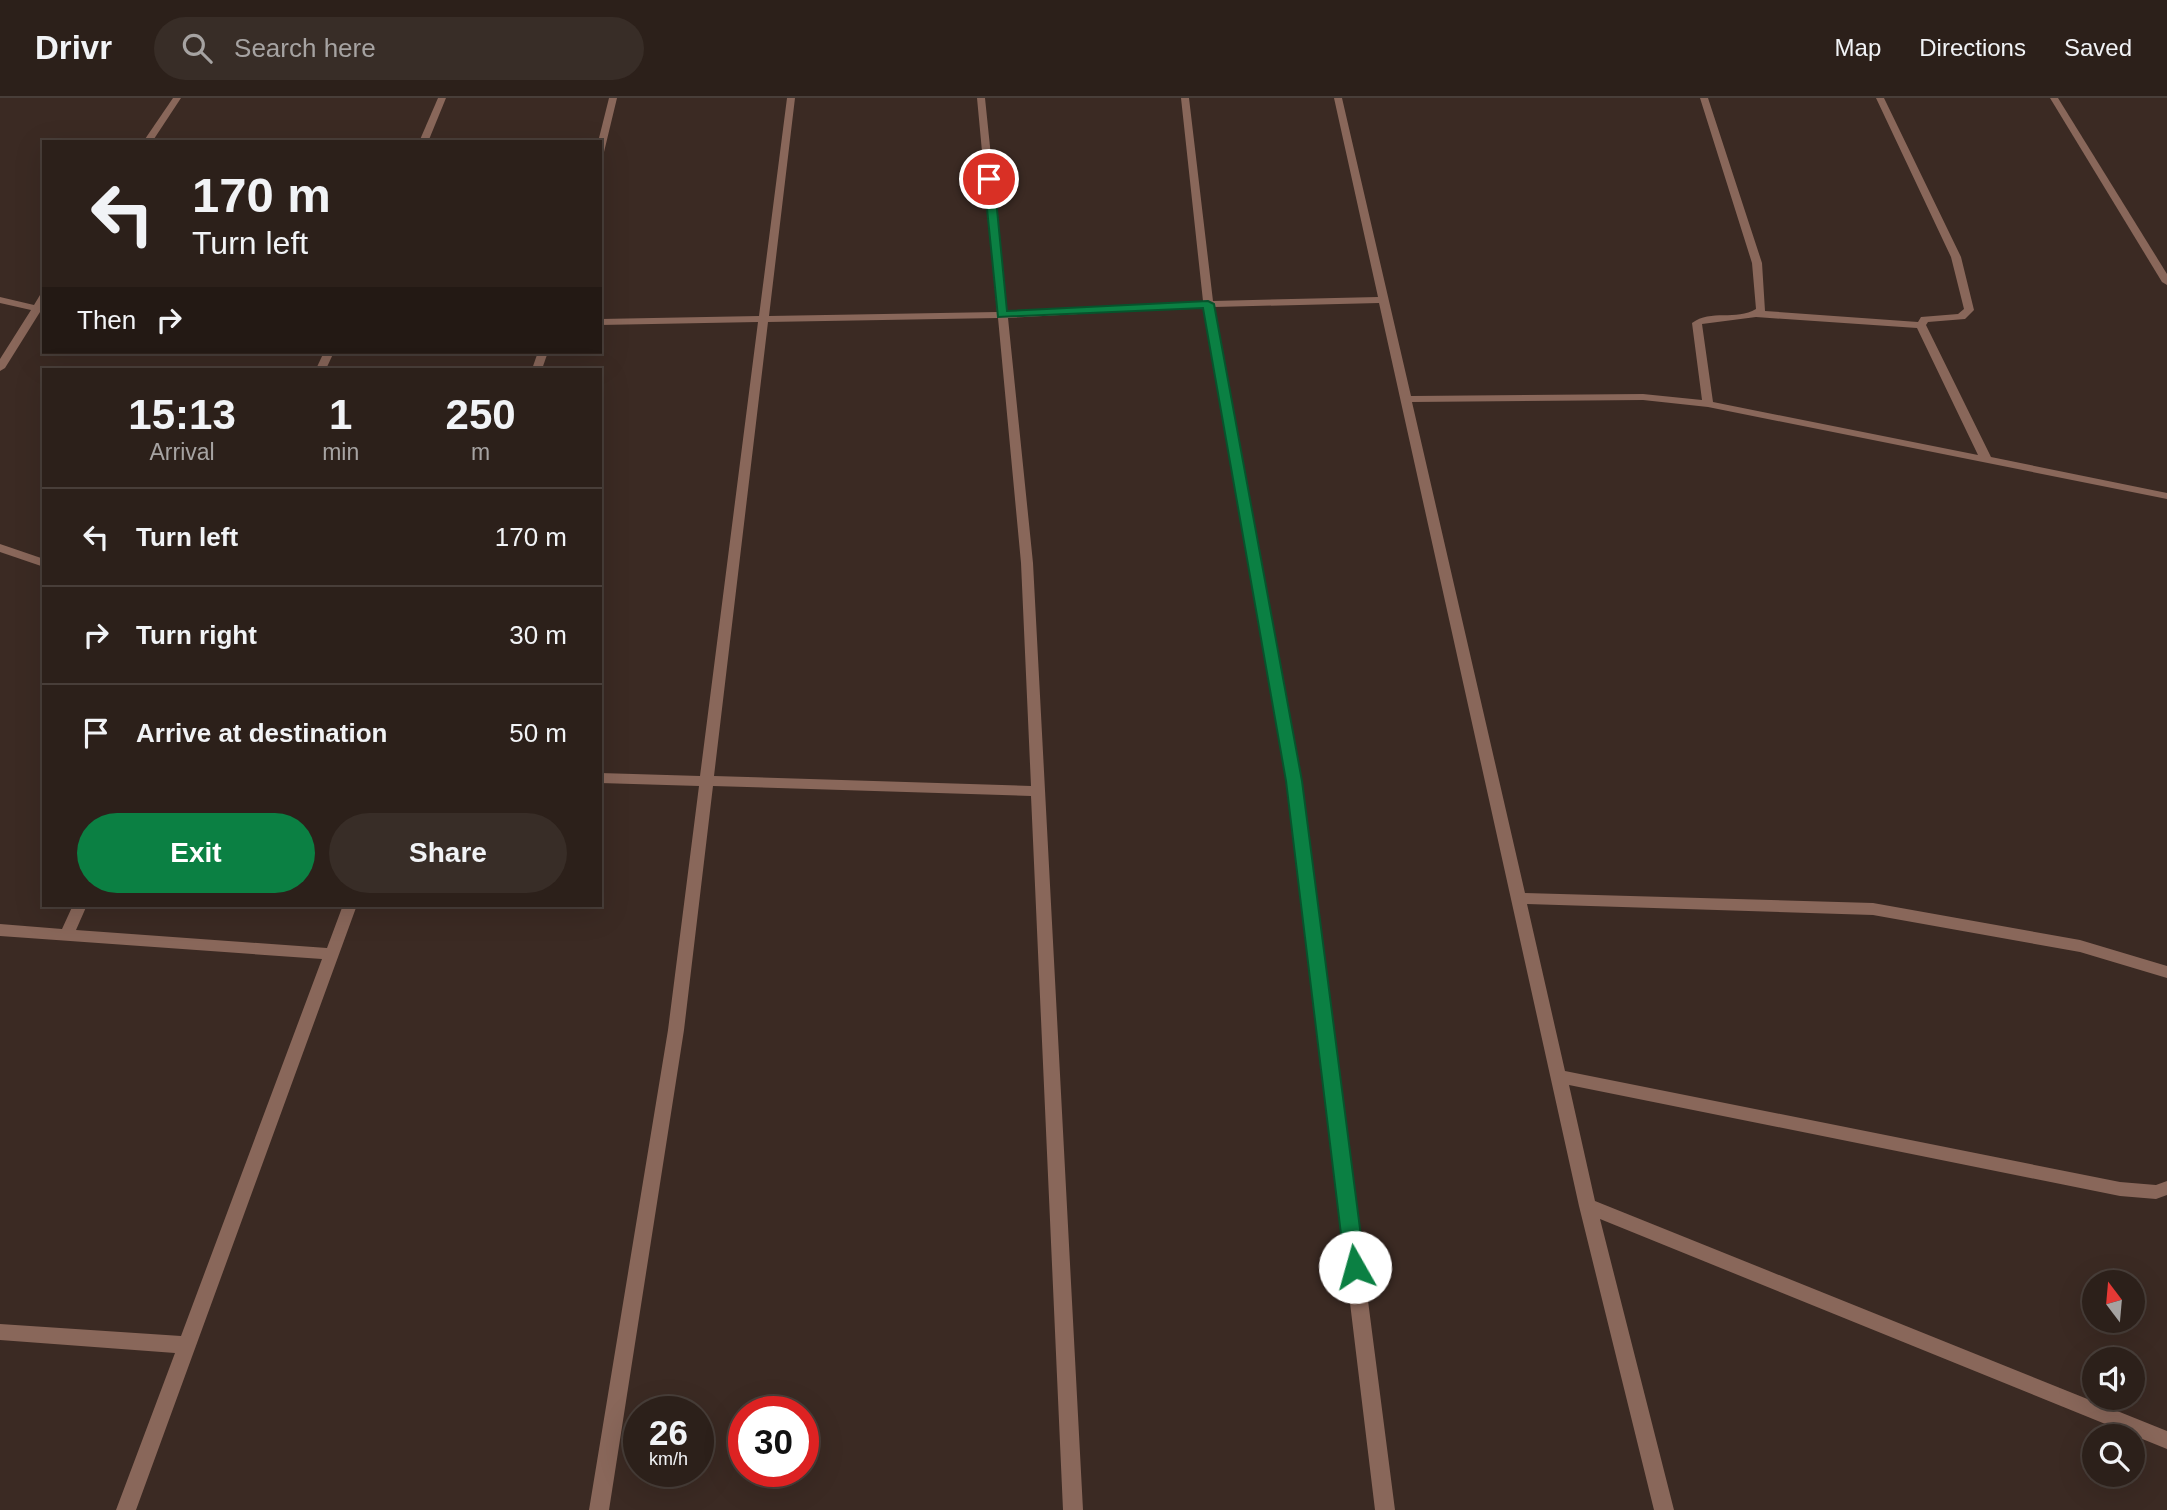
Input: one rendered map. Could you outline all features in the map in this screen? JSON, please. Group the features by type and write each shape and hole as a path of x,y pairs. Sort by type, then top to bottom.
{"street":[{"path":"147,140 177,98"},
{"path":"424,140 442,98"},
{"path":"602,144 613,98"},
{"path":"599,1510 676,1030 791,98"},
{"path":"981,98 1027,563 1073,1510"},
{"path":"1185,98 1208,304 1294,781 1385,1510"},
{"path":"1338,98 1588,1206 1664,1510"},
{"path":"1704,98 1757,263 1761,310 1757,314"},
{"path":"1880,98 1956,257 1969,310 1961,317 1925,319 1921,326"},
{"path":"2054,98 2167,282"},
{"path":"602,322 1002,315 1208,304 1384,299"},
{"path":"0,300 40,309 0,368"},
{"path":"1707,404 1697,323 1706,318 1757,314 1921,326"},
{"path":"1921,326 1986,459"},
{"path":"1406,399 1643,397 1707,404 2167,496"},
{"path":"0,548 42,561"},
{"path":"602,778 707,779 1037,791"},
{"path":"1519,898 1873,909 2080,946 2167,972"},
{"path":"66,936 79,907"},
{"path":"126,1510 349,907"},
{"path":"0,930 332,954"},
{"path":"1559,1076 2120,1189 2156,1192 2167,1188"},
{"path":"1588,1206 2167,1440"},
{"path":"0,1332 186,1345"}],"route":[{"path":"989,179 1002,315 1208,304 1294,781 1355,1267"}]}
